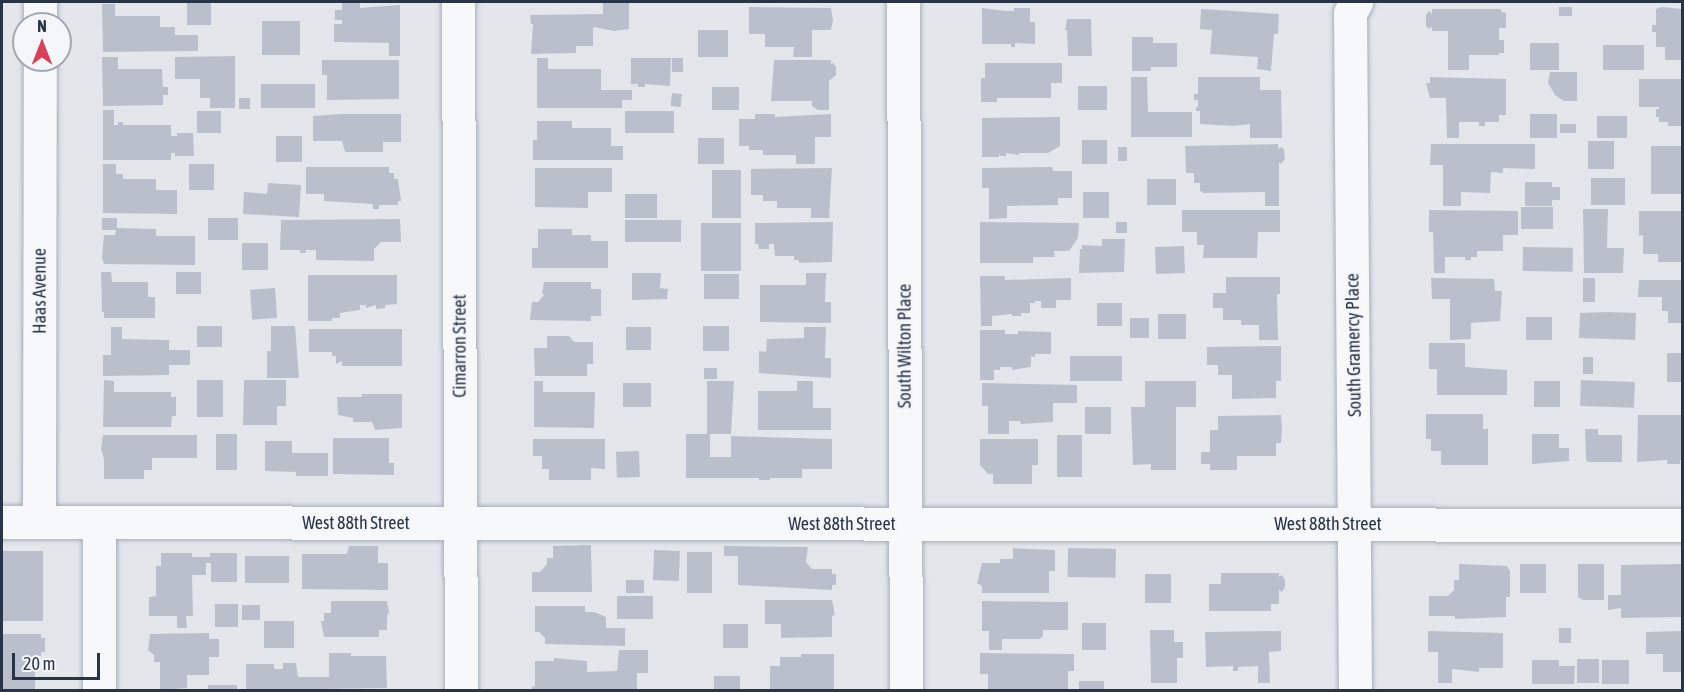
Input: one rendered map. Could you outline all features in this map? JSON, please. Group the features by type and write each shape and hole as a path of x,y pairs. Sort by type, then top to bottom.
{"street":[{"name":"Cimarron Street","path":"458,2 461,690"},
{"name":"South Wilton Place","path":"903,2 906,690"},
{"name":"South Gramercy Place","path":"1355,690 1356,524 1350,13 1356,2"},
{"name":"Haas Avenue","path":"39,522 40,72"},
{"name":"West 88th Street","path":"2,522 1683,525"},
{"path":"99,522 99,690"}],"building":[{"path":"187,3 211,3 211,25 187,25"},
{"path":"342,3 360,3 360,8 400,5 400,56 389,56 389,43 334,42 334,24 342,24 342,20 335,20 335,10 342,10"},
{"path":"603,3 629,3 629,29 614,31 593,27 593,46 576,46 576,53 531,54 533,24 531,24 530,15 603,14"},
{"path":"102,4 115,4 115,16 160,16 160,27 175,27 175,35 198,35 198,51 103,52"},
{"path":"749,7 831,8 833,21 831,30 812,30 812,57 793,57 794,47 765,47 765,34 749,34"},
{"path":"1559,7 1572,7 1572,16 1559,16"},
{"path":"1662,7 1682,9 1682,60 1665,60 1665,47 1656,47 1656,32 1652,32 1652,25 1656,25 1656,9"},
{"path":"982,8 1014,11 1014,8 1030,8 1030,22 1035,22 1035,44 1015,43 1015,47 1011,47 1011,44 982,44"},
{"path":"1201,9 1279,14 1278,34 1274,34 1271,71 1257,69 1258,57 1210,54 1212,30 1200,29"},
{"path":"1432,9 1501,9 1501,12 1506,13 1506,28 1499,28 1499,40 1504,40 1504,53 1469,55 1469,70 1448,70 1448,31 1432,31 1432,27 1429,29 1426,26 1426,15 1429,11 1432,14"},
{"path":"1067,19 1091,19 1092,56 1068,56 1067,30 1065,30"},
{"path":"262,21 300,21 300,55 262,55"},
{"path":"698,30 728,30 728,57 698,57"},
{"path":"1132,37 1153,37 1153,43 1177,43 1177,67 1151,67 1151,71 1132,71"},
{"path":"1530,43 1559,43 1559,70 1530,70"},
{"path":"1603,45 1644,45 1644,70 1603,70"},
{"path":"235,56 235,108 210,108 210,98 200,98 200,79 175,79 175,57"},
{"path":"102,57 118,57 118,69 162,69 163,87 168,87 168,95 163,95 163,105 103,106"},
{"path":"537,58 548,58 548,69 601,69 601,90 632,90 632,100 622,100 622,108 537,108"},
{"path":"631,58 671,58 670,86 645,84 645,87 638,87 638,84 631,84"},
{"path":"672,58 683,58 683,72 672,72"},
{"path":"322,60 399,60 399,99 327,100 327,75 322,75"},
{"path":"774,60 831,60 831,64 833,63 836,67 836,75 829,81 829,110 818,110 812,106 812,101 771,101"},
{"path":"985,63 1062,63 1062,83 1051,83 1051,98 997,98 997,102 981,102 981,78 985,78"},
{"path":"1550,72 1577,72 1577,101 1564,101 1555,95 1548,83"},
{"path":"1131,77 1147,77 1148,112 1192,112 1192,137 1131,137"},
{"path":"1198,77 1260,77 1260,90 1281,90 1282,138 1250,138 1250,124 1234,126 1200,124 1200,111 1196,111 1198,100 1194,100 1194,94 1198,94"},
{"path":"1430,77 1506,79 1506,115 1499,115 1499,122 1485,122 1485,126 1479,126 1479,122 1459,122 1459,138 1447,138 1446,98 1430,98 1426,83 1430,83"},
{"path":"1639,79 1682,79 1682,126 1668,126 1668,122 1659,122 1656,109 1659,107 1639,107"},
{"path":"261,84 315,84 315,108 261,108"},
{"path":"1078,86 1107,86 1107,110 1078,110"},
{"path":"712,87 739,87 739,110 712,110"},
{"path":"672,93 682,94 681,107 671,106"},
{"path":"239,98 250,98 250,109 239,109"},
{"path":"103,110 114,110 114,125 123,122 123,125 171,125 171,136 177,136 177,133 193,133 194,156 175,156 175,153 171,153 171,160 103,160"},
{"path":"197,111 221,111 221,133 197,133"},
{"path":"625,111 674,111 674,133 625,133"},
{"path":"401,114 401,142 383,142 383,152 345,152 342,141 313,141 313,116"},
{"path":"755,114 775,114 775,117 831,114 831,137 815,137 815,164 796,164 796,155 763,155 763,150 749,150 749,146 739,146 739,119 755,119"},
{"path":"1530,114 1557,114 1557,138 1530,138"},
{"path":"1597,116 1627,116 1627,138 1597,138"},
{"path":"1060,117 1060,146 1048,153 1019,153 1019,155 1006,153 1006,156 1000,156 999,153 999,157 982,157 982,118"},
{"path":"537,121 572,121 572,128 611,128 611,146 623,146 623,160 533,160 533,140 537,140"},
{"path":"1560,124 1576,124 1576,133 1560,133"},
{"path":"276,136 302,136 302,162 276,162"},
{"path":"698,138 724,138 724,164 698,164"},
{"path":"1082,140 1107,140 1107,164 1082,164"},
{"path":"1588,141 1614,141 1614,169 1588,169"},
{"path":"1278,144 1278,149 1282,147 1284,150 1285,159 1281,164 1279,162 1279,206 1265,206 1265,192 1204,193 1200,191 1200,183 1194,183 1194,173 1186,173 1185,146"},
{"path":"1431,144 1535,144 1535,169 1503,168 1503,173 1491,172 1490,193 1461,192 1461,206 1443,206 1443,165 1430,165"},
{"path":"1651,146 1682,146 1682,194 1651,194"},
{"path":"1118,147 1127,147 1127,161 1118,161"},
{"path":"103,164 116,164 116,174 123,174 123,179 156,179 156,190 177,190 177,214 103,213"},
{"path":"189,164 214,164 214,190 189,190"},
{"path":"306,167 389,167 389,173 394,173 394,179 398,179 401,201 398,201 398,205 379,205 379,209 373,209 373,204 324,201 324,194 306,194"},
{"path":"1052,167 1053,171 1072,171 1072,198 1058,198 1058,205 1007,206 1007,218 989,219 989,188 982,188 982,168"},
{"path":"535,168 612,168 612,192 588,192 588,208 535,207"},
{"path":"832,168 829,218 811,218 811,208 777,208 777,201 763,201 763,195 751,195 751,169"},
{"path":"712,170 741,170 741,218 712,218"},
{"path":"1591,178 1625,178 1625,205 1591,205"},
{"path":"1147,179 1176,179 1176,205 1147,205"},
{"path":"1525,182 1552,182 1552,187 1560,187 1560,200 1552,200 1552,206 1525,206"},
{"path":"268,183 301,185 299,217 243,214 244,192 267,194"},
{"path":"1083,192 1109,192 1109,218 1083,218"},
{"path":"625,194 657,194 657,218 625,218"},
{"path":"1521,207 1553,207 1553,229 1521,229"},
{"path":"1583,209 1608,209 1607,248 1624,248 1623,273 1584,273"},
{"path":"1182,210 1280,210 1280,232 1258,232 1257,258 1203,258 1204,245 1197,245 1197,232 1182,232"},
{"path":"1429,210 1518,211 1518,235 1503,235 1503,251 1477,251 1477,257 1471,257 1471,260 1465,260 1465,257 1445,257 1445,273 1434,273 1433,232 1429,232"},
{"path":"1639,211 1682,211 1682,262 1658,262 1658,254 1643,254 1643,235 1639,236"},
{"path":"102,218 117,218 117,228 156,229 156,236 195,236 195,265 104,264 102,258 104,235 115,235 116,230 102,230"},
{"path":"208,218 238,218 238,240 208,240"},
{"path":"400,219 401,242 381,242 374,249 374,261 316,260 316,250 306,250 306,253 300,253 300,250 280,250 281,220"},
{"path":"625,220 681,220 681,242 625,242"},
{"path":"833,222 832,262 799,263 799,260 794,260 794,256 775,256 774,244 769,244 769,249 759,249 758,244 755,244 755,223"},
{"path":"980,222 1079,223 1078,238 1069,251 1054,251 1055,257 1033,257 1033,263 980,263"},
{"path":"1116,222 1127,222 1127,233 1116,233"},
{"path":"701,223 741,223 741,271 701,271"},
{"path":"538,229 572,229 572,235 591,235 591,241 608,241 608,268 532,268 532,248 538,248"},
{"path":"1102,239 1125,239 1124,272 1079,273 1082,245 1102,246"},
{"path":"242,243 268,243 268,270 242,270"},
{"path":"1184,246 1185,273 1156,274 1155,247"},
{"path":"1523,247 1573,248 1573,272 1523,271"},
{"path":"101,272 111,272 112,282 148,282 148,297 155,297 155,318 104,318"},
{"path":"176,272 201,272 201,294 176,294"},
{"path":"632,273 661,273 660,288 668,289 667,299 632,300"},
{"path":"806,273 826,273 825,302 831,302 831,323 760,322 760,285 806,285"},
{"path":"704,274 739,274 739,299 704,299"},
{"path":"308,275 397,275 397,304 385,305 385,308 376,309 376,305 366,308 366,305 360,305 360,310 340,313 340,318 332,318 332,321 308,321"},
{"path":"980,276 1005,276 1005,280 1071,278 1071,300 1056,300 1056,308 1041,308 1041,301 1035,301 1035,303 1030,303 1030,313 1021,313 1021,316 1012,316 1012,314 992,316 992,326 981,326"},
{"path":"1226,277 1280,277 1280,294 1277,294 1278,340 1259,340 1259,325 1241,325 1241,320 1223,320 1223,308 1213,308 1213,293 1226,293"},
{"path":"1431,278 1494,279 1495,291 1502,291 1500,321 1471,323 1471,339 1450,340 1450,299 1432,299"},
{"path":"1583,278 1595,278 1595,302 1583,302"},
{"path":"1639,280 1682,280 1682,323 1668,323 1668,311 1662,311 1662,297 1638,297"},
{"path":"544,282 591,282 591,289 601,289 601,316 591,316 591,321 530,320 532,302 538,302 544,295 542,293"},
{"path":"275,288 277,318 252,320 250,290"},
{"path":"1097,303 1122,303 1122,326 1097,326"},
{"path":"1580,313 1636,313 1635,340 1579,338"},
{"path":"1158,314 1186,314 1186,339 1158,339"},
{"path":"1526,317 1552,317 1552,340 1526,340"},
{"path":"1130,318 1149,318 1149,338 1130,338"},
{"path":"197,326 222,326 222,347 197,347"},
{"path":"271,326 295,326 299,378 267,378 267,351 271,351"},
{"path":"703,326 729,326 729,351 703,351"},
{"path":"111,327 122,327 122,339 169,340 169,350 190,350 190,365 169,365 169,375 103,376 103,355 111,355"},
{"path":"626,327 651,327 651,350 626,350"},
{"path":"804,327 826,327 825,358 831,358 831,378 759,373 759,351 766,352 767,339 804,338"},
{"path":"309,329 402,329 402,366 342,366 342,361 336,364 336,356 332,356 332,352 309,352"},
{"path":"980,330 1005,330 1005,334 1018,334 1018,331 1051,332 1051,354 1035,354 1035,357 1031,356 1031,367 1012,370 1012,367 1000,367 1000,370 994,370 994,380 980,380"},
{"path":"547,336 569,336 574,342 593,342 593,364 587,364 587,376 535,376 534,348 547,348"},
{"path":"1429,343 1465,343 1465,367 1507,370 1507,395 1437,395 1437,369 1429,369"},
{"path":"1281,346 1281,381 1276,381 1276,398 1232,399 1232,375 1218,375 1218,365 1207,365 1207,347"},
{"path":"1667,353 1682,353 1682,382 1667,382"},
{"path":"1070,356 1122,356 1122,381 1070,381"},
{"path":"1583,357 1593,357 1593,374 1583,374"},
{"path":"704,368 717,368 717,379 704,379"},
{"path":"104,380 114,381 114,392 171,392 171,397 176,397 176,416 172,416 171,427 103,427"},
{"path":"197,380 223,380 223,417 197,417"},
{"path":"244,380 286,380 286,406 277,406 277,425 243,425"},
{"path":"1581,380 1635,382 1634,408 1580,406"},
{"path":"534,381 543,381 543,392 595,392 594,428 534,427"},
{"path":"707,381 734,381 731,434 710,434 710,457 731,457 731,436 832,439 832,469 802,469 802,478 770,478 770,480 686,478 686,434 707,434"},
{"path":"797,381 813,381 813,408 831,408 831,430 758,430 758,391 797,391"},
{"path":"1145,381 1196,381 1196,407 1176,407 1176,470 1151,470 1151,464 1133,465 1131,407 1145,407"},
{"path":"1534,381 1560,381 1560,407 1534,407"},
{"path":"623,383 651,383 651,407 623,407"},
{"path":"982,383 1077,385 1077,403 1053,403 1053,422 1021,424 1020,421 1009,421 1009,434 988,434 988,406 982,406"},
{"path":"362,394 402,394 402,428 375,430 372,422 353,422 353,418 338,415 337,397 362,397"},
{"path":"1085,407 1111,407 1111,434 1085,434"},
{"path":"1426,414 1483,414 1483,429 1488,429 1488,465 1441,465 1441,451 1431,451 1431,439 1426,439"},
{"path":"1281,415 1281,443 1276,443 1276,456 1237,456 1237,470 1210,470 1210,464 1201,464 1201,452 1210,452 1210,430 1218,430 1218,416"},
{"path":"1638,415 1682,415 1682,460 1680,464 1667,464 1667,460 1637,462"},
{"path":"1585,429 1598,429 1598,435 1622,435 1622,462 1589,462 1586,460"},
{"path":"216,434 237,434 237,470 216,470"},
{"path":"1532,434 1559,434 1559,448 1569,448 1569,461 1532,464"},
{"path":"103,435 197,435 197,458 152,458 152,470 144,470 144,479 104,479 104,459 101,449"},
{"path":"1057,435 1082,435 1082,477 1057,477"},
{"path":"333,438 389,438 389,463 394,463 394,475 333,474"},
{"path":"533,439 605,439 605,469 591,468 591,480 549,480 549,469 542,469 542,456 533,456"},
{"path":"980,439 1038,439 1038,465 1032,465 1032,484 993,484 993,474 988,474 980,465"},
{"path":"265,441 292,441 292,453 328,453 328,476 296,476 296,472 265,471"},
{"path":"639,451 640,477 617,478 616,452"},
{"path":"591,545 592,592 532,592 532,572 540,572 547,564 547,558 553,558 553,546"},
{"path":"349,546 378,546 378,563 388,563 388,590 302,589 302,554 347,554"},
{"path":"724,546 808,547 806,562 812,569 832,569 832,574 836,574 836,585 832,585 832,590 738,585 738,556 724,556"},
{"path":"1013,548 1055,550 1055,571 1049,571 1049,593 982,593 982,586 977,583 982,563 1000,563 1000,559 1013,559"},
{"path":"1068,548 1116,549 1115,578 1067,577"},
{"path":"654,550 680,551 679,581 653,580"},
{"path":"2,551 43,551 43,621 2,621"},
{"path":"687,552 712,552 712,593 687,593"},
{"path":"161,553 192,553 192,557 210,557 210,553 237,553 237,582 211,582 211,563 206,563 206,575 192,575 193,616 186,616 187,628 177,628 177,616 149,616 149,597 156,596 156,566 161,566"},
{"path":"245,556 289,556 289,583 245,583"},
{"path":"1459,564 1507,566 1510,571 1510,597 1506,597 1506,617 1455,619 1455,616 1429,616 1429,596 1448,596 1454,590 1454,580 1459,580"},
{"path":"1520,564 1546,564 1546,593 1520,593"},
{"path":"1578,564 1604,564 1604,600 1583,600 1578,597"},
{"path":"1682,564 1682,617 1621,618 1621,608 1608,610 1608,595 1621,595 1621,565"},
{"path":"1221,573 1279,573 1279,577 1282,575 1285,580 1285,587 1282,592 1279,590 1279,604 1271,604 1271,611 1209,611 1209,584 1221,584"},
{"path":"1145,574 1171,574 1171,603 1145,603"},
{"path":"626,580 644,580 644,593 626,593"},
{"path":"617,596 653,596 653,619 617,619"},
{"path":"765,600 832,600 835,615 832,616 832,637 781,638 781,624 765,624"},
{"path":"331,601 387,601 389,613 387,630 379,630 379,637 324,637 321,621 324,621 324,613 331,613"},
{"path":"982,601 1068,602 1068,630 1043,630 1043,636 1040,639 1002,639 1002,650 989,650 989,631 982,631"},
{"path":"215,604 238,604 238,627 215,627"},
{"path":"242,605 260,605 260,620 242,620"},
{"path":"535,606 585,606 585,612 594,612 606,617 606,628 625,628 625,646 545,644 545,638 539,632 535,632"},
{"path":"264,621 294,621 294,648 264,648"},
{"path":"1082,623 1106,623 1106,650 1082,650"},
{"path":"723,624 748,624 748,648 723,648"},
{"path":"1559,628 1571,628 1571,643 1559,643"},
{"path":"1150,630 1174,630 1174,642 1183,642 1183,658 1177,658 1177,683 1151,683"},
{"path":"1281,631 1281,651 1269,652 1270,683 1258,683 1258,666 1238,667 1238,671 1233,671 1233,666 1206,667 1205,632"},
{"path":"1428,631 1503,633 1503,668 1479,668 1479,672 1452,669 1452,683 1438,683 1438,652 1428,652"},
{"path":"1682,631 1682,672 1663,672 1663,654 1646,654 1646,632"},
{"path":"209,633 209,639 219,639 219,657 209,657 209,675 187,675 187,688 160,690 160,662 154,662 154,655 148,650 150,634"},
{"path":"2,634 41,634 41,638 45,638 45,652 41,652 41,656 35,656 35,690 2,690"},
{"path":"619,650 648,650 648,673 637,673 637,690 532,690 535,686 535,661 554,661 554,658 587,661 587,672 617,671"},
{"path":"329,653 351,653 351,656 386,656 387,688 246,690 246,664 274,664 274,669 283,669 283,663 296,663 298,677 329,677"},
{"path":"980,653 1074,654 1074,671 1068,671 1068,690 988,690 988,674 980,674"},
{"path":"801,654 834,654 834,690 770,690 770,666 780,666 780,657 801,657"},
{"path":"1577,659 1599,659 1599,683 1577,683"},
{"path":"1532,660 1559,660 1559,666 1575,666 1574,684 1532,684"},
{"path":"1602,660 1629,660 1629,684 1602,684"},
{"path":"714,676 740,676 740,690 714,690"},
{"path":"1079,681 1104,681 1104,690 1079,690"},
{"path":"208,685 237,685 237,690 208,690"}]}
